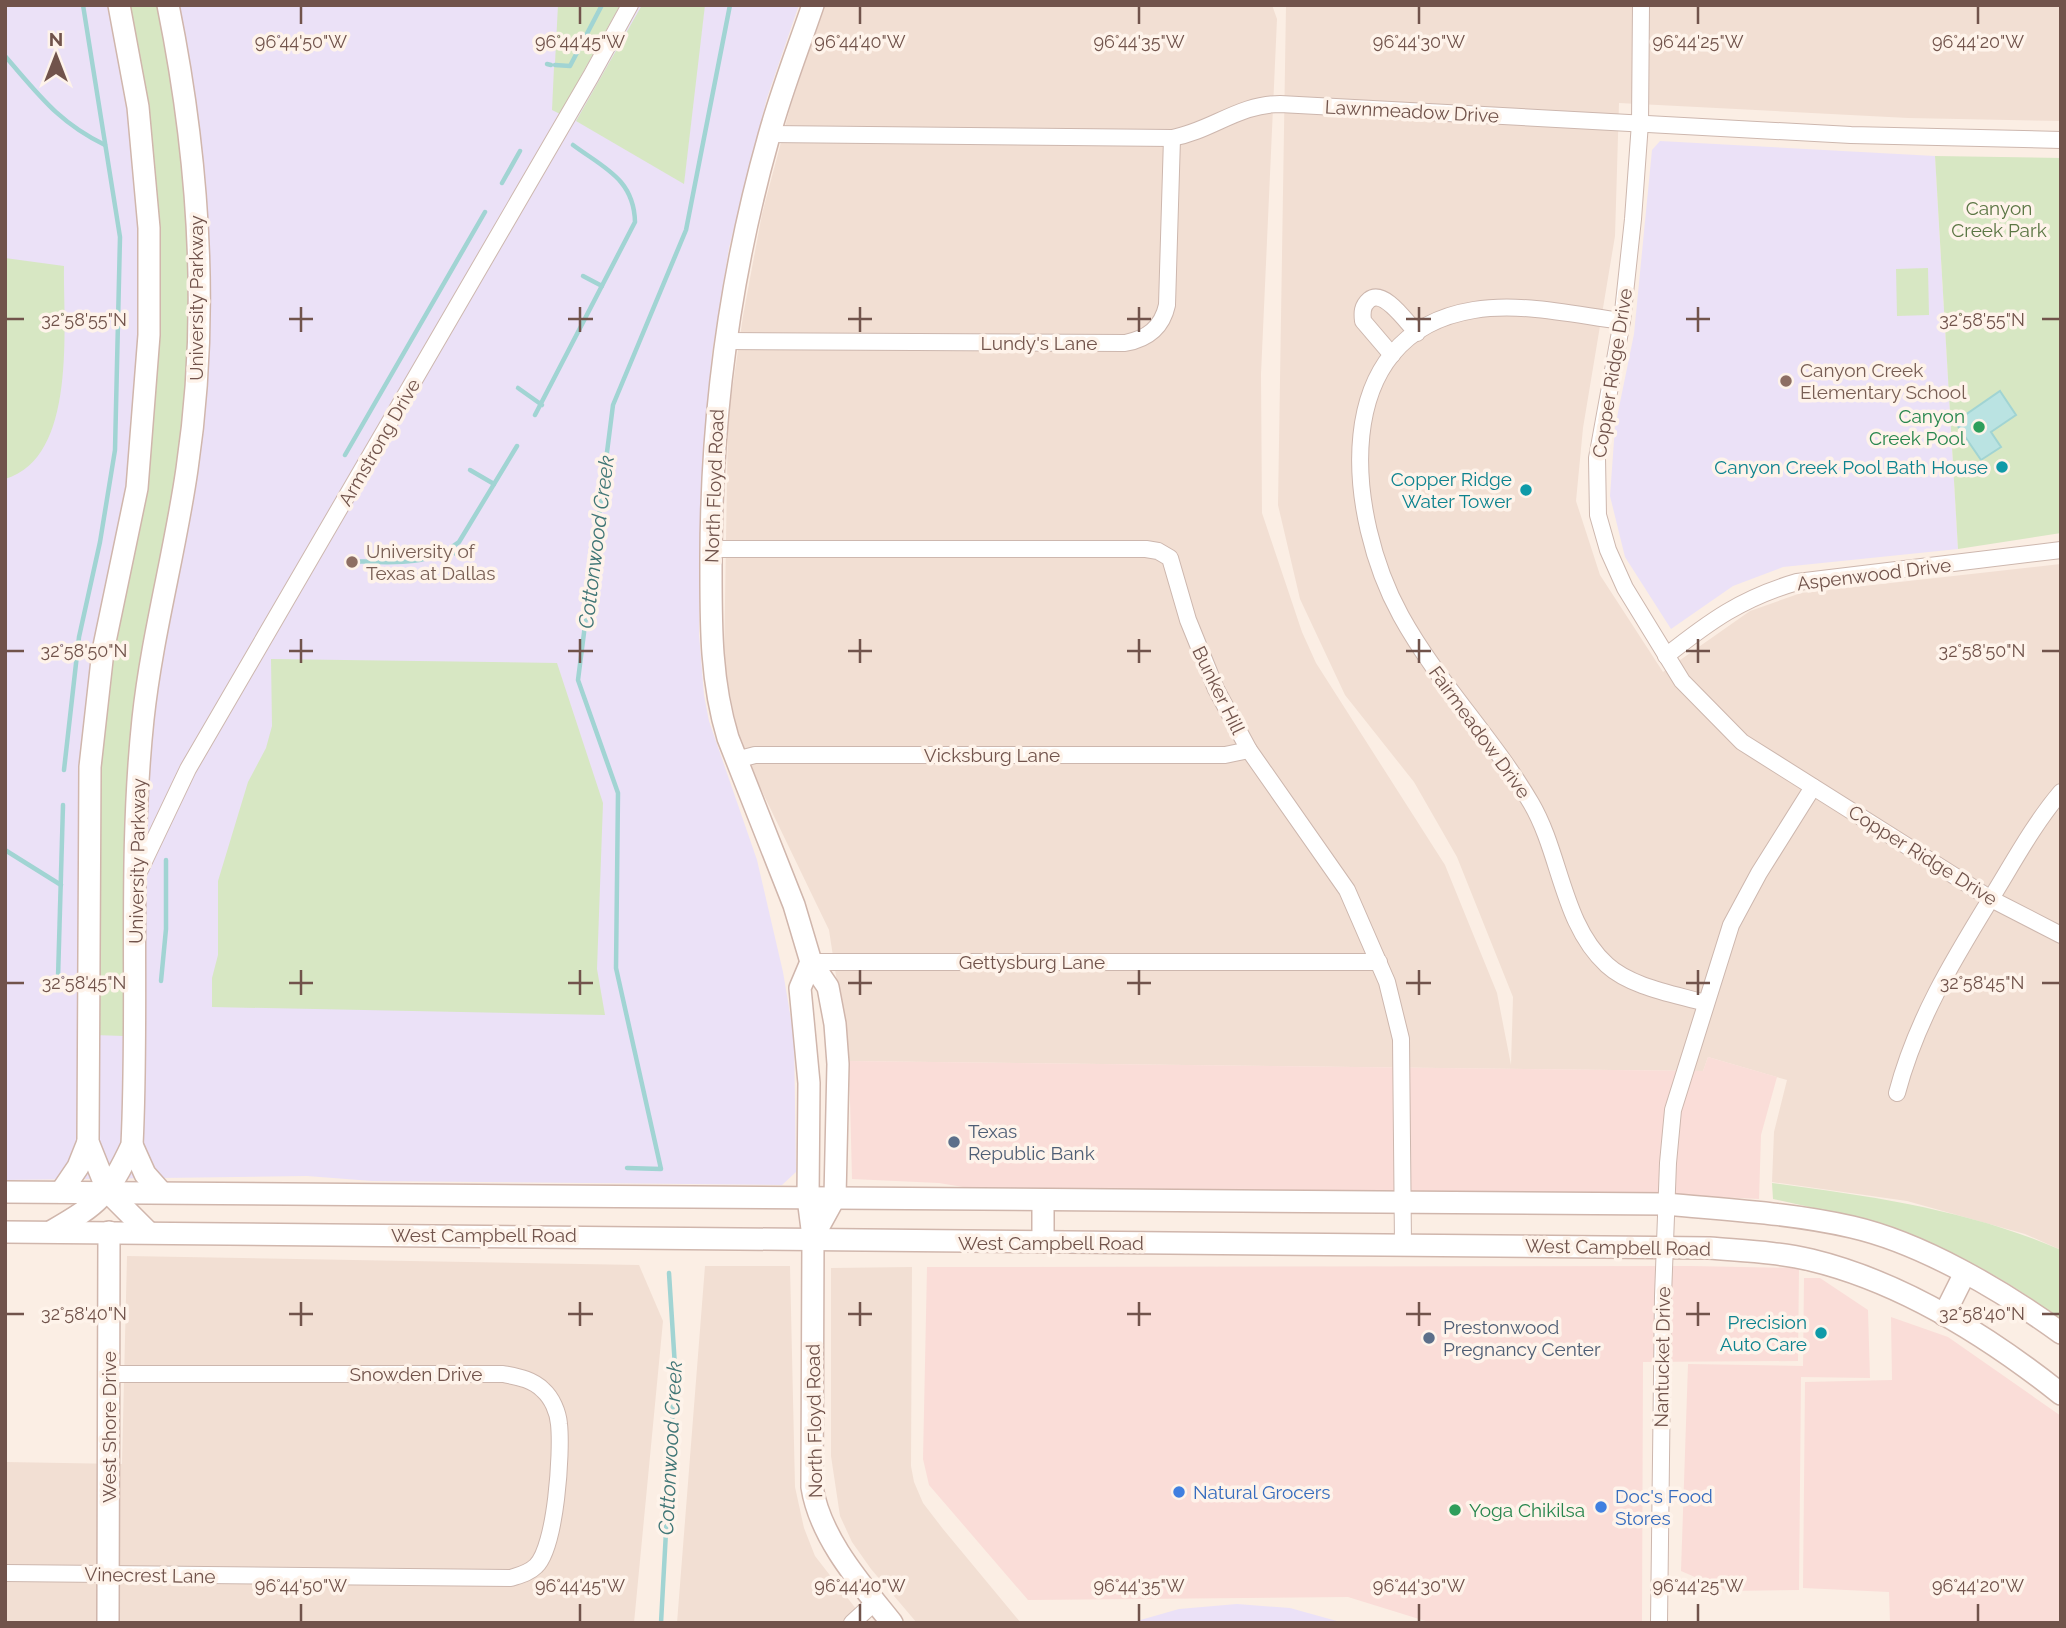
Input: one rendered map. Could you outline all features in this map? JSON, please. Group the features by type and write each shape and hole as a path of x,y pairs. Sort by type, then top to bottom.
{"street":[{"path":"119,5 138,107 148,214 149,335 136,488 103,651 90,767 88,1142 78,1167 61,1192 109,1232 162,1192 145,1174 132,1146"},
{"name":"University Parkway","path":"108,1192 132,1146 135,881 143,719 150,666 187,468 195,395 198,225 194,157 168,5"},
{"name":"Armstrong Drive","path":"135,881 188,769 514,210 629,5"},
{"name":"North Floyd Road","path":"813,5 769,134 724,341 714,446 710,549 714,681 736,760 794,905 811,962 828,987 835,1024 838,1064 835,1197 813,1237"},
{"name":"Copper Ridge Drive","path":"1641,5 1640,123 1622,321 1597,458 1598,515 1608,550 1625,588 1682,681 1742,742 1991,899 2061,935"},
{"name":"Lawnmeadow Drive","path":"769,134 1172,138 1191,133 1242,109 1270,104 1851,135 2061,139"},
{"name":"Lundy's Lane","path":"724,341 1112,343 1144,337 1159,326 1167,305 1172,138"},
{"path":"1392,355 1363,321 1364,306 1371,298 1378,297 1387,302 1417,333"},
{"name":"Fairmeadow Drive","path":"1622,321 1554,312 1489,308 1455,314 1417,333 1392,355 1382,368 1370,394 1361,425 1360,451 1366,521 1380,567 1399,613 1452,695 1532,803 1556,860 1575,919 1587,942 1608,965 1624,976 1705,1003"},
{"name":"Bunker Hill","path":"710,549 1158,551 1172,562 1188,620 1208,673 1249,750 1338,875 1357,909 1394,1004 1401,1039 1403,1245"},
{"name":"Aspenwood Drive","path":"1666,656 1719,614 1763,592 1797,582 2061,550"},
{"name":"Vicksburg Lane","path":"736,760 755,755 1225,755 1249,750"},
{"name":"Nantucket Drive","path":"1659,1623 1665,1247 1673,1110 1731,925 1759,873 1813,787"},
{"path":"1897,1093 1918,1027 1933,994 2038,819 2061,792"},
{"name":"North Floyd Road","path":"811,962 800,988 809,1083 808,1198 813,1237 813,1494 819,1515 838,1550 892,1623"},
{"name":"Gettysburg Lane","path":"811,962 1379,962"},
{"path":"88,1142 108,1192 148,1232"},
{"name":"West Campbell Road","path":"5,1192 1667,1204 1765,1212 1853,1228 1887,1238 1965,1273 2061,1334"},
{"path":"51,1232 87,1211 108,1192"},
{"path":"1043,1200 1043,1242"},
{"name":"West Campbell Road","path":"5,1232 813,1237 1043,1242 1665,1247 1760,1252 1809,1260 1866,1276 1944,1315 2021,1364 2061,1394"},
{"name":"West Shore Drive","path":"108,1623 109,1232"},
{"path":"1944,1315 1965,1273"},
{"name":"Snowden Drive","path":"110,1374 503,1374 526,1378 543,1390 554,1405 559,1424 555,1520 550,1543 541,1559"},
{"name":"Vinecrest Lane","path":"5,1573 492,1578 526,1573 541,1559"},
{"path":"852,1623 875,1602"}],"shaded area":[{"name":"University of Texas at Dallas","path":"5,5 799,5 767,98 729,248 712,354 701,490 699,634 704,695 709,721 757,860 783,972 794,1037 796,1172 782,1185 372,1181 307,1176 5,1180"},
{"path":"824,5 1272,5 1277,19 1261,374 1262,513 1302,632 1316,663 1445,865 1497,993 1511,1065 1513,997 1457,857 1414,782 1345,695 1300,599 1278,505 1286,5 2061,5 2061,121 1908,118 1619,103 1615,236 1583,428 1576,501 1600,575 1663,672 1750,611 1801,593 2061,564 2061,1250 2025,1234 1907,1201 1772,1182 1774,1132 1787,1080 1708,1057 1703,1071 849,1061 829,930 759,785 736,725 724,663 728,418 743,316 762,214 790,108"},
{"name":"Canyon Creek Elementary School","path":"1660,141 1935,156 1958,549 1783,567 1733,586 1671,629 1625,557 1610,496 1615,427 1634,334 1652,150"},
{"path":"1708,1057 1777,1077 1761,1135 1759,1199 1640,1193 975,1189 939,1183 852,1179 849,1061 1703,1071"},
{"path":"127,1256 639,1265 663,1321 634,1623 5,1623 5,1462 122,1464"},
{"path":"705,1266 790,1266 795,1487 804,1528 815,1556 867,1623 677,1623"},
{"path":"912,1267 911,1466 914,1482 923,1503 1021,1623 917,1623 871,1569 852,1542 840,1516 831,1456 831,1268"},
{"path":"927,1267 1799,1268 1798,1361 1643,1362 1642,1623 1432,1623 1348,1597 1028,1600 929,1485 923,1459"},
{"path":"1804,1278 1820,1278 1868,1310 1870,1378 1801,1377 1799,1590 1727,1591 1681,1571 1688,1364 1803,1366"},
{"path":"1891,1317 1948,1337 2061,1416 2061,1623 1890,1623 1889,1592 1803,1588 1805,1382 1892,1380"},
{"path":"1237,1604 1290,1608 1344,1623 1130,1623 1179,1609"}],"green space":[{"path":"127,5 159,5 173,62 191,256 189,397 131,777 124,1036 94,1035 97,773 110,652 154,390"},
{"path":"558,5 620,5 560,114 552,110 554,67 567,66 555,63"},
{"path":"642,5 705,5 684,184 576,121"},
{"name":"Canyon Creek Park","path":"1935,156 2061,158 2061,533 1958,549"},
{"path":"5,258 64,266 65,322 61,387 55,418 45,445 28,466 5,479"},
{"path":"1928,268 1929,315 1897,316 1896,269"},
{"path":"271,659 557,663 603,803 597,969 605,1015 212,1007 212,978 218,955 218,881 248,782 266,748 272,726"},
{"path":"1772,1183 1919,1206 1991,1224 2061,1250 2061,1320 1993,1275 1924,1242 1852,1218 1773,1199"}],"water":[{"name":"Canyon Creek Pool","path":"2000,391 2016,415 1991,432 2001,447 1981,460 1955,422"}],"waterway":[{"path":"64,770 79,637 100,542 115,450 120,237 83,5"},
{"path":"555,65 570,66 602,5"},
{"name":"Cottonwood Creek","path":"627,1168 661,1169 616,968 618,793 578,680 613,405 686,230 730,5"},
{"path":"5,56 62,117 105,145"},
{"path":"547,64 551,65"},
{"path":"535,415 635,222 633,207 623,185 606,168 573,145"},
{"path":"502,183 520,151"},
{"path":"345,455 485,212"},
{"path":"583,276 602,286"},
{"path":"518,388 542,405"},
{"path":"348,561 421,560 459,542 517,446"},
{"path":"470,470 494,484"},
{"path":"449,550 460,556"},
{"path":"58,978 63,805"},
{"path":"5,850 61,885"},
{"path":"161,981 166,929 166,860"},
{"name":"Cottonwood Creek","path":"661,1623 675,1367 669,1273"}],"place":[{"name":"Canyon Creek Elementary School","path":"1786,381"},
{"name":"Canyon Creek Pool","path":"1979,427"},
{"name":"Canyon Creek Pool Bath House","path":"2002,467"},
{"name":"Copper Ridge Water Tower","path":"1526,490"},
{"name":"University of Texas at Dallas","path":"352,562"},
{"name":"Texas Republic Bank","path":"954,1142"},
{"name":"Precision Auto Care","path":"1821,1333"},
{"name":"Prestonwood Pregnancy Center","path":"1429,1338"},
{"name":"Natural Grocers","path":"1179,1492"},
{"name":"Doc's Food Stores","path":"1601,1507"},
{"name":"Yoga Chikilsa","path":"1455,1510"}]}
